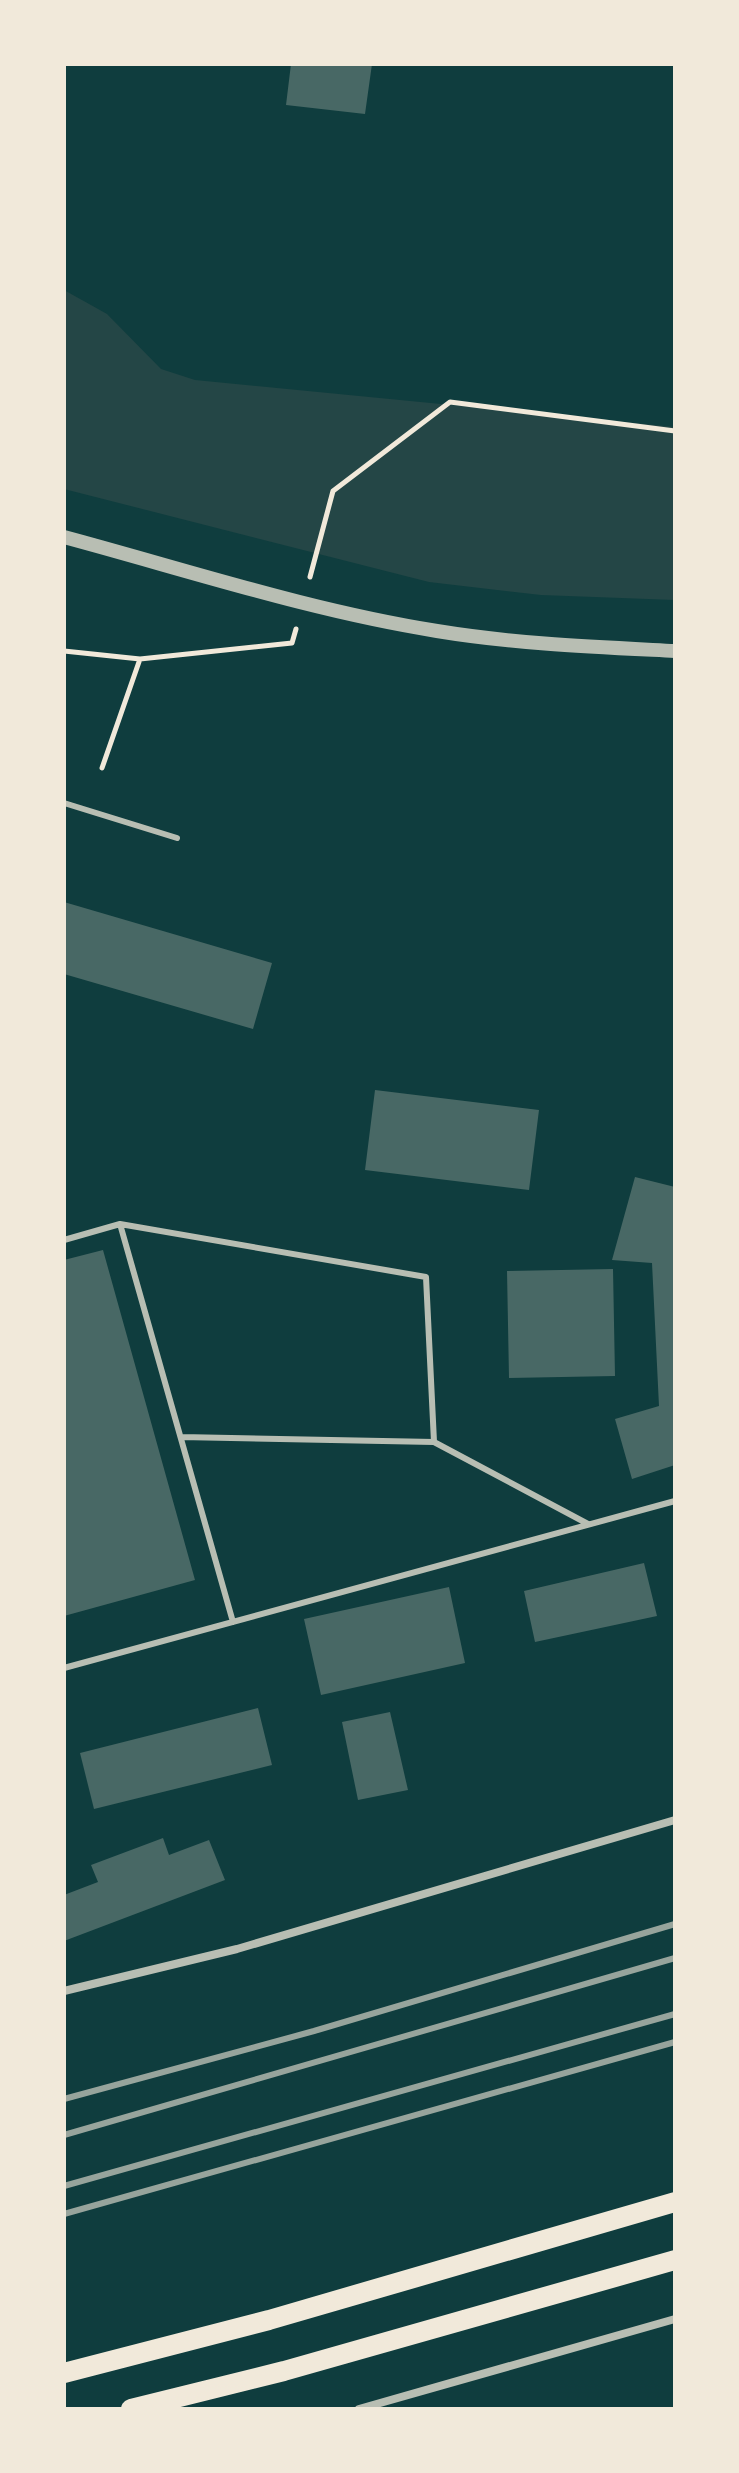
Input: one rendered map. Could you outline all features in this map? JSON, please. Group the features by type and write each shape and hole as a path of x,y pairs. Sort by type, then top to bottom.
{"main road":[{"path":"64,2373 269,2320 675,2202"},
{"path":"131,2409 284,2371 675,2260"}],"street":[{"path":"64,537 304,601 437,631 560,645 675,651"},
{"path":"64,1991 237,1949 675,1820"},
{"path":"359,2409 392,2404 675,2319"}],"lane":[{"path":"64,803 177,838"},
{"path":"120,1224 233,1622"},
{"path":"64,1240 120,1224 426,1277 434,1442"},
{"path":"181,1437 434,1442 588,1524"},
{"path":"64,1668 675,1501"}],"path":[{"path":"64,651 140,659 292,643 333,491 450,402 675,431"},
{"path":"102,768 140,659"}],"shaded area":[{"path":"64,290 107,314 161,369 195,380 675,427 675,600 541,595 429,582 64,489"}],"building":[{"path":"291,64 372,64 365,114 286,105"},
{"path":"64,902 272,963 253,1029 64,974"},
{"path":"375,1090 539,1110 529,1190 365,1170"},
{"path":"635,1177 675,1187 675,1465 632,1479 615,1419 659,1406 652,1263 612,1260"},
{"path":"103,1250 195,1580 64,1616 64,1260"},
{"path":"613,1269 615,1376 509,1378 507,1271"},
{"path":"644,1563 657,1616 535,1642 524,1591"},
{"path":"449,1587 465,1663 321,1695 304,1619"},
{"path":"258,1708 272,1765 94,1809 80,1753"},
{"path":"390,1712 408,1790 358,1800 342,1722"},
{"path":"163,1838 169,1855 209,1840 225,1880 64,1941 64,1895 98,1882 91,1865"}],"railway":[{"path":"64,2099 314,2031 675,1924"},
{"path":"64,2135 675,1958"},
{"path":"64,2186 675,2014"},
{"path":"64,2214 675,2042"}]}
